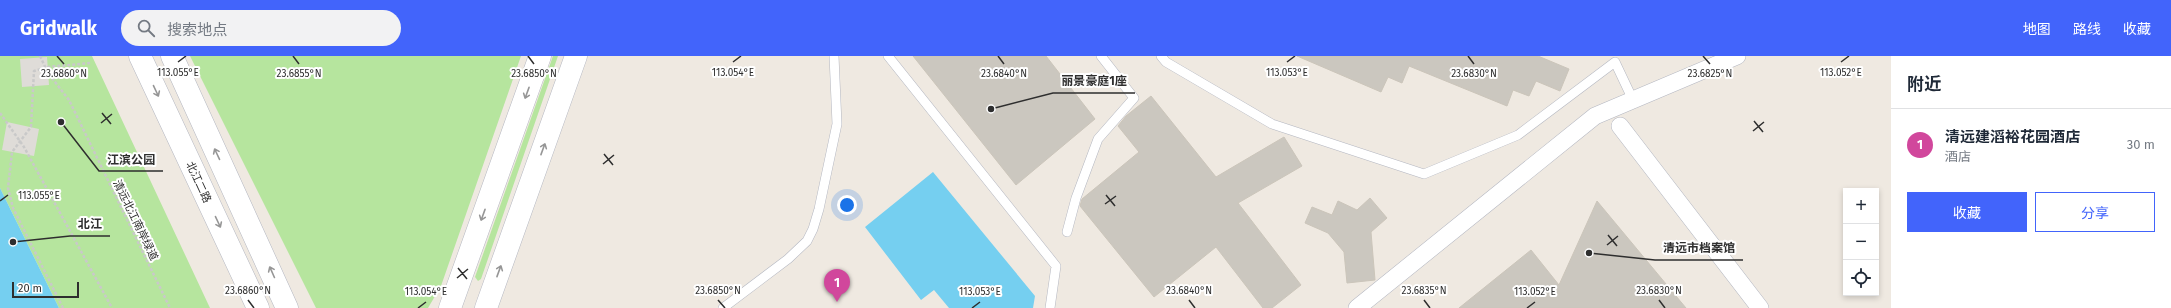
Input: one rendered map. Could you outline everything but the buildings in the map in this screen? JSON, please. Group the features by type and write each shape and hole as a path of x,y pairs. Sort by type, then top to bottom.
{"main road":[{"name":"北江二路","path":"140,56 258,308"},
{"path":"172,56 287,308"},
{"path":"450,308 540,56"},
{"path":"486,308 576,56"}],"street":[{"path":"1356,308 1595,116 1737,56"},
{"path":"1620,126 1760,308"}],"lane":[{"path":"723,308 788,259 807,241 813,229 820,209 837,124 834,56"},
{"path":"888,56 1056,266 1050,308"},
{"path":"1067,232 1076,198 1098,139 1134,98 1101,56"},
{"path":"1161,56 1166,62 1272,124 1424,174 1518,135 1615,62 1633,100"}],"path":[{"name":"清远北江南岸绿道","path":"40,56 45,67 69,100 170,308"},
{"path":"63,308 13,208 8,188 12,152 19,140 31,127 34,71 45,67 90,63"},
{"path":"0,113 19,140 112,308"}],"green space":[{"path":"0,56 92,56 210,308 59,308 0,188"},
{"path":"190,56 521,56 441,286 428,308 316,308"},
{"path":"553,56 558,56 481,279 478,281 475,277"}],"shaded area":[{"path":"47,57 49,85 22,87 20,59"},
{"path":"7,122 39,129 34,156 2,150"}],"water":[{"path":"933,172 1035,296 1033,308 949,308 934,290 921,300 865,227"},
{"path":"0,188 59,308 0,308"}],"place":[{"name":"丽景豪庭1座","path":"991,109"},
{"name":"江滨公园","path":"61,122"},
{"name":"北江","path":"13,242"},
{"name":"清远市档案馆","path":"1589,253"},
{"name":"清远建滔裕花园酒店","path":"837,302"}]}
